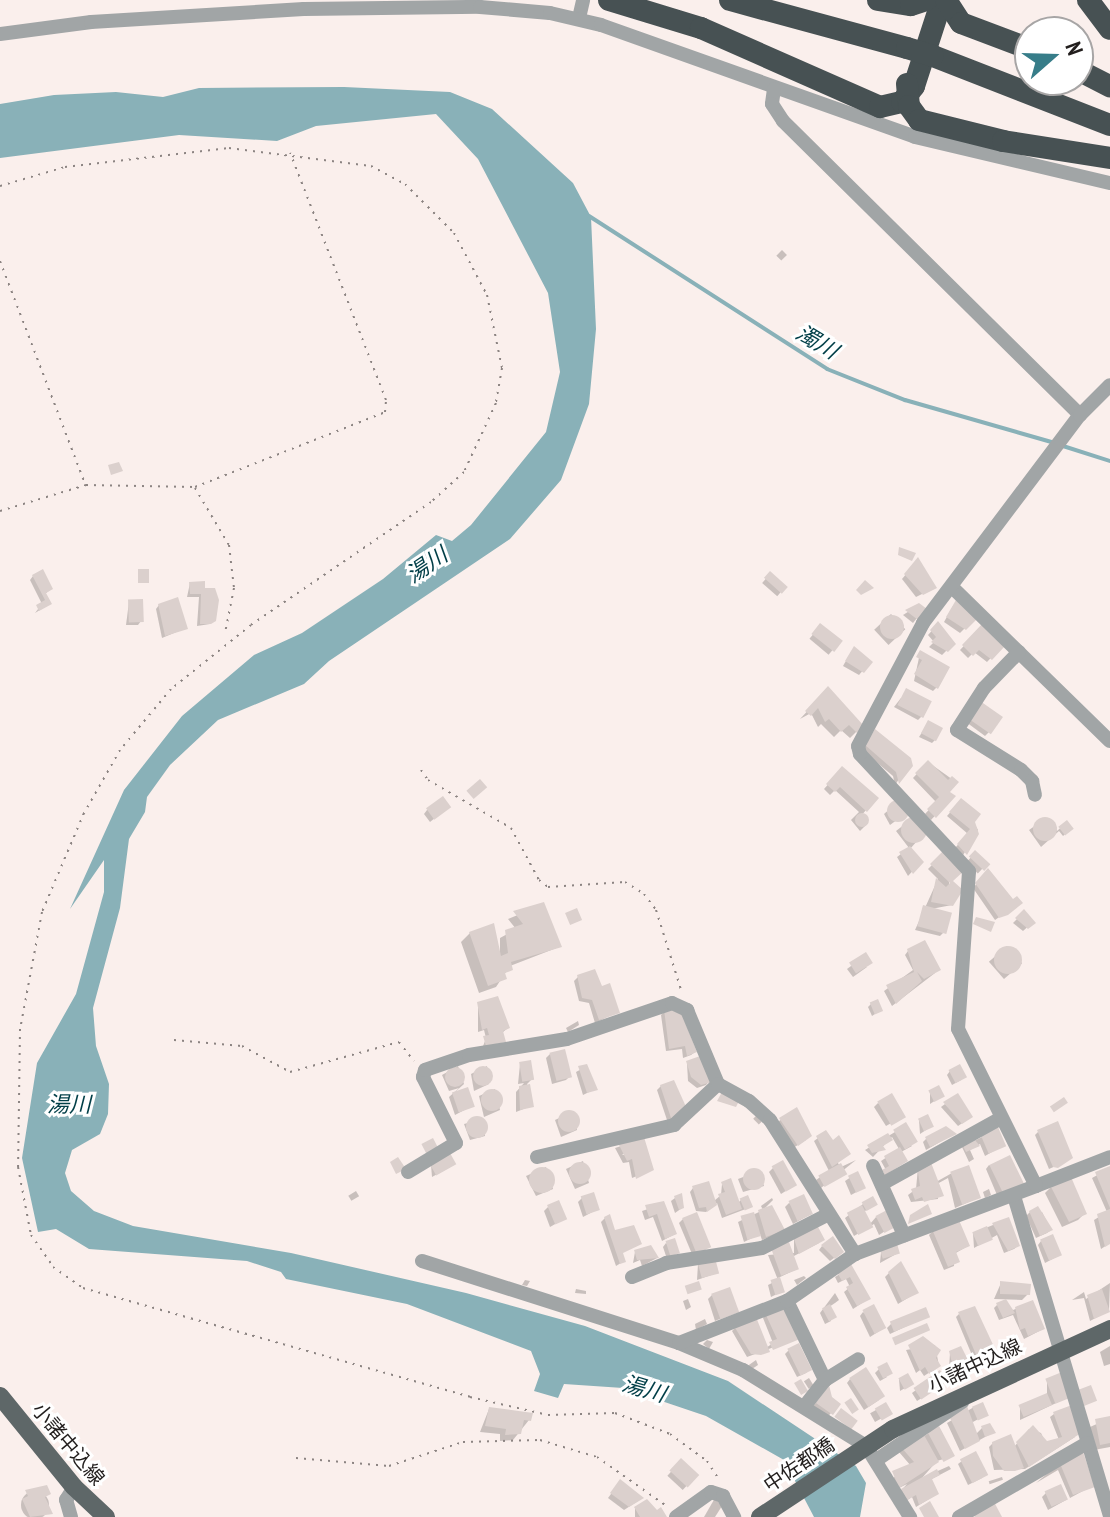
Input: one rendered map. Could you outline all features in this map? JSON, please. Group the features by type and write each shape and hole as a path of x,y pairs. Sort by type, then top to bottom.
{"highway":[{"path":"609,0 701,28 871,105 888,107 907,97 944,0"},
{"path":"730,0 933,56 1110,125"},
{"path":"878,0 911,5 926,0"},
{"path":"934,0 907,97 913,114 935,125 1110,158"},
{"path":"944,0 961,23 1014,43"},
{"path":"1088,0 1110,29"}],"main road":[{"name":"小諸中込線","path":"868,1452 969,1391 1110,1329"},
{"name":"小諸中込線","path":"3,1405 74,1487 106,1517"},
{"name":"中佐都橋","path":"760,1517 868,1452"}],"street":[{"path":"579,18 583,0"},
{"path":"0,34 195,14 401,6 517,9 579,18 915,137 1110,183"},
{"path":"774,89 772,104 783,121 1080,415"},
{"path":"1036,1186 958,1029 969,871 858,746 923,623 1050,460 1080,415 1110,385"},
{"path":"953,588 1110,741"},
{"path":"1019,652 984,688 957,730 1021,770 1032,781 1035,795"},
{"path":"408,1172 456,1143 423,1073 469,1055 567,1039 666,1004 687,1010 718,1084 749,1101 770,1120 855,1254"},
{"path":"537,1157 674,1125 718,1084"},
{"path":"882,1184 1001,1118"},
{"path":"679,1343 787,1301 855,1254 1110,1157"},
{"path":"873,1166 904,1235"},
{"path":"1014,1196 1110,1516"},
{"path":"632,1277 666,1263 762,1248 829,1214"},
{"path":"422,1261 679,1343 743,1370 805,1406 868,1452 910,1517"},
{"path":"787,1301 825,1380"},
{"path":"805,1406 825,1380 858,1359"},
{"path":"959,1517 1087,1443"},
{"path":"71,1517 66,1500 74,1487"},
{"path":"678,1516 711,1492 728,1503 734,1517"}],"path":[{"path":"0,186 65,167 229,148 290,152 371,166 405,184 454,233 487,295 502,368 496,403 464,472 431,502 251,625 171,689 120,750 84,813 42,912 20,1029 18,1167 31,1235 53,1267 83,1288 148,1311 548,1415 615,1413 650,1424 707,1461 728,1503"},
{"path":"0,511 86,485 195,487 381,415 387,407 290,152"},
{"path":"0,261 86,485"},
{"path":"195,487 229,545 234,588 225,633"},
{"path":"421,770 428,780 511,828 539,880 548,887 625,882 644,894 656,910 687,1010"},
{"path":"174,1040 242,1046 280,1069 298,1072 399,1042 423,1073"},
{"path":"296,1458 389,1466 463,1442 540,1440 597,1457 678,1516"}],"water":[{"name":"湯川","path":"344,87 450,92 492,109 573,183 591,217 596,329 589,404 561,480 510,539 329,661 304,684 218,720 170,765 147,797 145,812 129,839 120,908 93,1008 96,1046 109,1084 108,1114 100,1134 72,1150 65,1173 71,1191 94,1211 133,1226 291,1253 466,1293 585,1326 728,1381 856,1466 866,1483 860,1517 814,1517 784,1460 706,1416 623,1388 564,1384 558,1398 534,1391 540,1374 531,1351 407,1304 286,1279 281,1272 247,1261 89,1249 56,1229 38,1232 22,1158 37,1063 76,994 104,892 104,860 70,909 124,790 182,716 254,655 302,633 383,579 436,535 452,541 471,525 546,432 560,372 548,293 478,159 436,114 316,126 277,141 179,135 0,158 0,104 54,95 116,92 163,97 199,88"}],"building":[{"path":"119,462 123,471 111,475 108,465"},
{"path":"899,547 916,553 912,561 898,555"},
{"path":"918,557 937,588 923,595 904,574"},
{"path":"43,569 53,589 46,593 52,604 39,611 36,605 45,600 32,575"},
{"path":"138,569 149,569 149,583 138,583"},
{"path":"770,571 788,587 782,594 764,578"},
{"path":"865,580 874,588 861,595 856,590"},
{"path":"205,581 205,588 215,588 219,600 216,621 211,624 200,624 201,594 190,594 189,582"},
{"path":"178,597 188,629 165,636 158,604"},
{"path":"143,599 144,622 129,623 128,600"},
{"path":"956,600 977,619 966,630 946,617"},
{"path":"919,603 927,609 918,620 905,610"},
{"path":"892,615 901,618 904,627 901,636 892,639 883,636 880,627 883,618"},
{"path":"938,621 956,644 948,652 931,642 936,637 930,630"},
{"path":"820,623 843,641 834,652 811,634"},
{"path":"982,624 1005,646 992,660 979,650 973,656 962,645"},
{"path":"854,646 873,662 864,673 845,661"},
{"path":"920,650 950,667 938,689 914,674 922,660 916,657"},
{"path":"828,686 864,726 857,733 849,725 841,732 829,719 825,722 818,708 811,716 805,711"},
{"path":"906,688 932,701 923,718 897,705"},
{"path":"980,701 1003,717 991,734 968,718"},
{"path":"928,720 943,728 936,741 921,733"},
{"path":"875,729 911,758 913,766 899,784 896,772 865,745"},
{"path":"928,760 948,780 952,776 959,782 950,792 956,796 936,818 927,809 939,797 915,773"},
{"path":"842,766 879,798 867,812 840,787 835,792 826,784"},
{"path":"480,779 487,787 474,799 466,791"},
{"path":"443,796 451,807 434,820 426,808"},
{"path":"961,798 981,814 975,822 979,834 967,855 957,844 970,829 949,812"},
{"path":"898,800 906,803 909,811 906,819 898,822 890,819 887,811 890,803"},
{"path":"862,813 869,820 862,827 855,820"},
{"path":"914,817 923,821 927,830 923,839 914,843 905,839 901,830 905,821"},
{"path":"1045,817 1056,824 1057,829 1050,840 1045,841 1034,834 1033,829 1040,818"},
{"path":"1067,820 1074,829 1065,835 1058,827"},
{"path":"910,846 924,862 913,874 899,852"},
{"path":"945,849 965,870 953,881 963,890 953,906 931,902 936,878 946,887 950,883 930,864"},
{"path":"975,850 990,864 984,871 969,857"},
{"path":"988,868 1013,899 1017,896 1023,903 999,918 975,883"},
{"path":"544,902 562,947 511,962 513,970 505,973 507,979 488,986 469,932 494,923 501,956 508,953 505,930 523,924 513,911"},
{"path":"923,905 952,913 946,934 917,926"},
{"path":"577,908 582,920 570,925 565,913"},
{"path":"1024,909 1036,923 1028,929 1015,918"},
{"path":"976,917 995,922 991,932 973,924"},
{"path":"925,940 941,970 924,979 917,972 922,981 896,1004 886,985 914,972 907,949"},
{"path":"1008,946 1018,950 1022,960 1018,970 1008,974 998,970 994,960 998,950"},
{"path":"866,952 873,963 856,974 849,963"},
{"path":"595,969 602,986 610,983 620,1013 599,1020 592,1000 582,998 577,975"},
{"path":"498,996 510,1028 503,1031 506,1042 486,1046 483,1036 489,1035 487,1028 482,1030 477,1002"},
{"path":"878,999 883,1011 875,1014 870,1003"},
{"path":"664,1009 681,1012 697,1052 687,1056 685,1046 669,1049"},
{"path":"565,1049 572,1077 556,1081 549,1053"},
{"path":"703,1055 712,1082 701,1085 691,1077 686,1061"},
{"path":"531,1060 534,1080 522,1082 519,1062"},
{"path":"587,1064 598,1090 587,1093 578,1066"},
{"path":"960,1064 967,1077 956,1083 949,1070"},
{"path":"483,1066 490,1069 493,1076 490,1083 483,1086 476,1083 473,1076 476,1069"},
{"path":"455,1067 462,1070 465,1077 462,1084 455,1087 448,1084 445,1077 448,1070"},
{"path":"674,1080 687,1109 672,1121 660,1085"},
{"path":"530,1084 534,1107 520,1110 519,1086"},
{"path":"939,1085 945,1097 934,1102 928,1090"},
{"path":"468,1087 475,1107 459,1112 452,1093"},
{"path":"492,1089 500,1092 503,1100 500,1108 492,1111 484,1108 481,1100 484,1092"},
{"path":"722,1092 739,1101 736,1107 717,1101"},
{"path":"892,1093 906,1117 891,1126 877,1102"},
{"path":"958,1093 973,1117 962,1124 943,1102"},
{"path":"1064,1097 1068,1103 1054,1112 1050,1107"},
{"path":"797,1107 812,1136 798,1146 779,1118"},
{"path":"569,1110 577,1113 580,1121 577,1129 569,1132 561,1129 558,1121 561,1113"},
{"path":"928,1114 934,1127 924,1131 918,1119"},
{"path":"477,1116 485,1119 488,1127 485,1135 477,1138 469,1135 466,1127 469,1119"},
{"path":"1058,1121 1073,1158 1058,1168 1053,1167 1037,1130"},
{"path":"906,1122 918,1142 905,1149 893,1130"},
{"path":"946,1126 957,1134 930,1147 925,1137"},
{"path":"998,1127 1006,1146 989,1154 981,1134"},
{"path":"826,1130 833,1140 839,1135 851,1154 832,1167 816,1136"},
{"path":"888,1133 893,1140 883,1146 886,1150 872,1153 867,1145"},
{"path":"644,1137 654,1170 636,1179 632,1159 627,1161 618,1143"},
{"path":"433,1138 439,1150 427,1155 421,1144"},
{"path":"974,1139 980,1146 966,1152 962,1144"},
{"path":"900,1147 908,1161 885,1175 882,1170 889,1166 884,1156"},
{"path":"450,1153 456,1164 436,1176 430,1164"},
{"path":"1010,1155 1024,1184 1003,1194 989,1165"},
{"path":"398,1157 406,1169 396,1174 390,1162"},
{"path":"783,1160 797,1185 786,1192 772,1166"},
{"path":"930,1160 944,1196 924,1202 922,1197 915,1200 911,1189 920,1186 917,1165"},
{"path":"580,1162 588,1165 591,1173 588,1181 580,1184 572,1181 569,1173 572,1165"},
{"path":"841,1163 847,1174 825,1187 818,1176"},
{"path":"969,1165 981,1198 962,1205 950,1172"},
{"path":"1110,1166 1110,1208 1095,1172"},
{"path":"542,1167 551,1171 555,1180 551,1189 542,1193 533,1189 529,1180 533,1171"},
{"path":"754,1168 762,1171 765,1179 762,1187 754,1190 746,1187 743,1179 746,1171"},
{"path":"858,1171 866,1188 856,1193 848,1176"},
{"path":"1071,1177 1087,1214 1069,1222 1050,1185"},
{"path":"731,1178 742,1209 726,1215 718,1194 725,1192 721,1182"},
{"path":"709,1181 717,1205 707,1212 706,1207 699,1208 692,1186"},
{"path":"594,1192 600,1210 587,1214 581,1196"},
{"path":"682,1193 684,1208 679,1210 674,1196"},
{"path":"804,1194 813,1214 797,1221 788,1201"},
{"path":"748,1195 753,1207 745,1210 740,1199"},
{"path":"873,1196 878,1205 866,1211 862,1202"},
{"path":"559,1200 567,1219 555,1224 547,1205"},
{"path":"664,1201 677,1234 665,1239 657,1214 649,1217 645,1205"},
{"path":"928,1204 932,1214 908,1224 910,1215"},
{"path":"772,1205 785,1230 766,1237 758,1210"},
{"path":"862,1205 873,1227 858,1235 847,1213"},
{"path":"1038,1206 1053,1230 1040,1236 1029,1211"},
{"path":"1110,1209 1110,1244 1105,1247 1097,1214"},
{"path":"887,1210 896,1227 884,1233 876,1216"},
{"path":"697,1212 711,1247 696,1253 682,1218"},
{"path":"754,1212 761,1236 747,1240 741,1216"},
{"path":"610,1214 615,1230 634,1225 642,1244 623,1253 626,1262 620,1264 604,1217"},
{"path":"1009,1217 1020,1246 1008,1251 992,1223"},
{"path":"959,1220 970,1246 956,1252 960,1262 948,1267 932,1229"},
{"path":"817,1225 825,1240 799,1254 793,1236"},
{"path":"987,1226 993,1240 978,1246 972,1232"},
{"path":"1053,1234 1062,1255 1049,1261 1040,1239"},
{"path":"833,1236 844,1252 835,1259 821,1245"},
{"path":"675,1238 680,1253 670,1256 665,1241"},
{"path":"789,1242 799,1269 781,1276 771,1248"},
{"path":"897,1244 900,1254 883,1259 880,1249"},
{"path":"651,1245 659,1258 637,1260 634,1250"},
{"path":"715,1258 719,1273 702,1278 698,1263"},
{"path":"901,1261 919,1293 902,1301 888,1272"},
{"path":"851,1264 871,1299 857,1306 846,1287 853,1283 850,1277 842,1281 837,1272"},
{"path":"780,1277 785,1292 775,1295 770,1280"},
{"path":"699,1281 702,1290 688,1294 685,1286"},
{"path":"1000,1281 1031,1284 1030,1295 1000,1294"},
{"path":"730,1287 739,1312 720,1319 711,1294"},
{"path":"1102,1289 1110,1312 1094,1319 1087,1295"},
{"path":"1006,1299 1015,1313 1003,1318 996,1303"},
{"path":"1033,1300 1045,1329 1028,1336 1025,1328 1020,1330 1015,1307"},
{"path":"830,1304 837,1317 829,1321 822,1308"},
{"path":"874,1304 886,1328 875,1334 862,1310"},
{"path":"975,1306 996,1351 977,1357 958,1312"},
{"path":"783,1307 800,1339 773,1350 769,1342 777,1339 765,1313"},
{"path":"926,1307 930,1317 894,1332 890,1322"},
{"path":"756,1317 770,1352 761,1355 751,1354 734,1326"},
{"path":"927,1323 930,1330 895,1345 892,1338"},
{"path":"923,1336 941,1350 936,1358 941,1366 929,1374 925,1367 920,1371 908,1345"},
{"path":"799,1343 812,1370 800,1376 787,1349"},
{"path":"961,1346 968,1360 953,1367 949,1351"},
{"path":"887,1362 893,1374 883,1379 877,1367"},
{"path":"866,1367 885,1396 868,1407 849,1378"},
{"path":"940,1370 948,1382 921,1400 913,1388"},
{"path":"1062,1372 1072,1397 1055,1404 1045,1379"},
{"path":"908,1373 914,1384 905,1390 898,1378"},
{"path":"801,1379 808,1391 801,1395 794,1383"},
{"path":"829,1385 832,1397 841,1404 833,1415 816,1403"},
{"path":"1091,1385 1097,1401 1084,1406 1078,1390"},
{"path":"1047,1393 1052,1405 1024,1417 1018,1405"},
{"path":"851,1398 859,1410 852,1414 844,1402"},
{"path":"886,1402 893,1414 882,1421 875,1408"},
{"path":"983,1402 989,1416 978,1420 972,1407"},
{"path":"1072,1405 1081,1433 1029,1467 1016,1442 1033,1425 1047,1441 1062,1437 1053,1412"},
{"path":"967,1406 980,1441 965,1449 950,1418"},
{"path":"489,1407 533,1413 531,1421 524,1420 521,1434 505,1435 506,1429 485,1426"},
{"path":"841,1408 858,1421 851,1429 834,1417"},
{"path":"1110,1416 1110,1443 1100,1445 1095,1419"},
{"path":"990,1423 996,1433 985,1437 981,1426"},
{"path":"939,1426 955,1456 943,1462 928,1432"},
{"path":"1011,1434 1024,1468 1004,1471 993,1456 992,1442"},
{"path":"924,1435 939,1462 899,1488 892,1471 914,1462 901,1447"},
{"path":"1082,1449 1095,1487 1073,1495 1059,1461"},
{"path":"976,1451 988,1475 972,1483 960,1459"},
{"path":"681,1458 699,1475 688,1487 669,1470"},
{"path":"937,1469 940,1475 932,1479 939,1494 919,1505 916,1495 907,1500 901,1489"},
{"path":"620,1479 644,1498 629,1507 610,1493"},
{"path":"1061,1484 1068,1500 1051,1507 1045,1491"},
{"path":"47,1485 51,1494 45,1497 53,1514 30,1517 22,1499 28,1496 25,1490"},
{"path":"647,1499 657,1510 661,1507 667,1517 640,1517 634,1507"},
{"path":"993,1500 1002,1517 975,1517 972,1513"},
{"path":"930,1501 939,1517 924,1517 919,1508"}],"waterway":[{"name":"濁川","path":"589,216 827,369 905,400 1055,443"},
{"name":"濁川","path":"1063,446 1110,461"}]}
